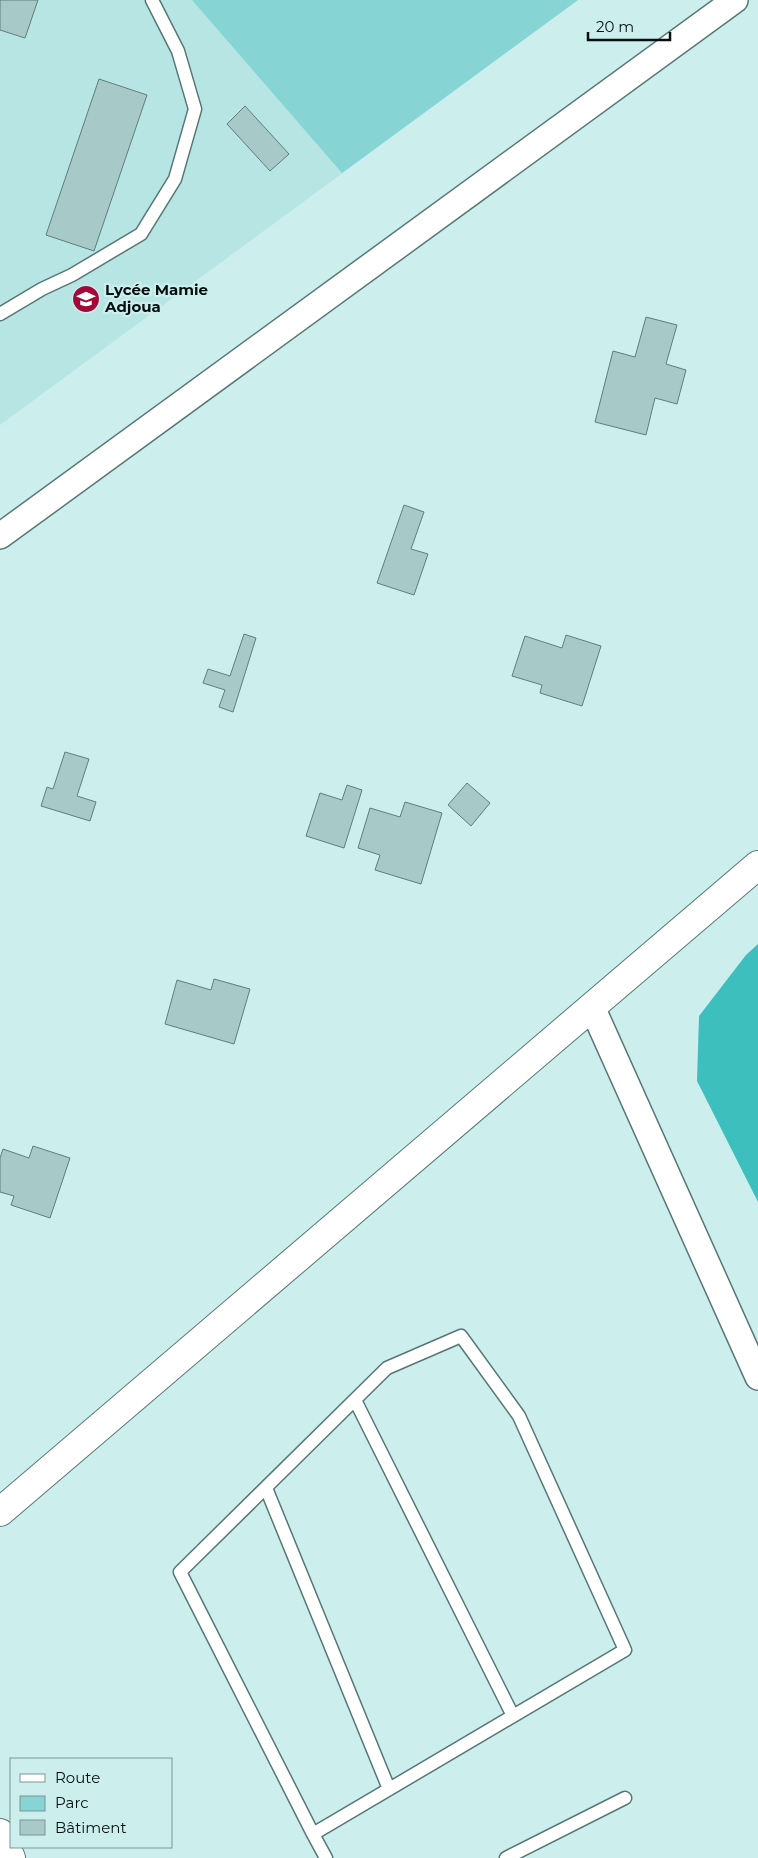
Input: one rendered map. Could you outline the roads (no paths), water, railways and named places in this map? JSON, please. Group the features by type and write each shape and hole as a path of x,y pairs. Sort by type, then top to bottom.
{"street":[{"path":"0,536 735,0"},
{"path":"0,1512 758,865"},
{"path":"592,1007 758,1377"},
{"path":"0,1833 11,1858"}],"lane":[{"path":"0,314 42,289 72,276 141,234 175,179 195,109 178,51 152,0"},
{"path":"313,1834 625,1650 519,1416 460,1336 387,1368 180,1572 313,1834 326,1858"},
{"path":"355,1400 513,1716"},
{"path":"266,1488 389,1789"},
{"path":"506,1858 625,1798"}],"place":[{"name":"Lycée Mamie Adjoua","path":"86,299"}]}
